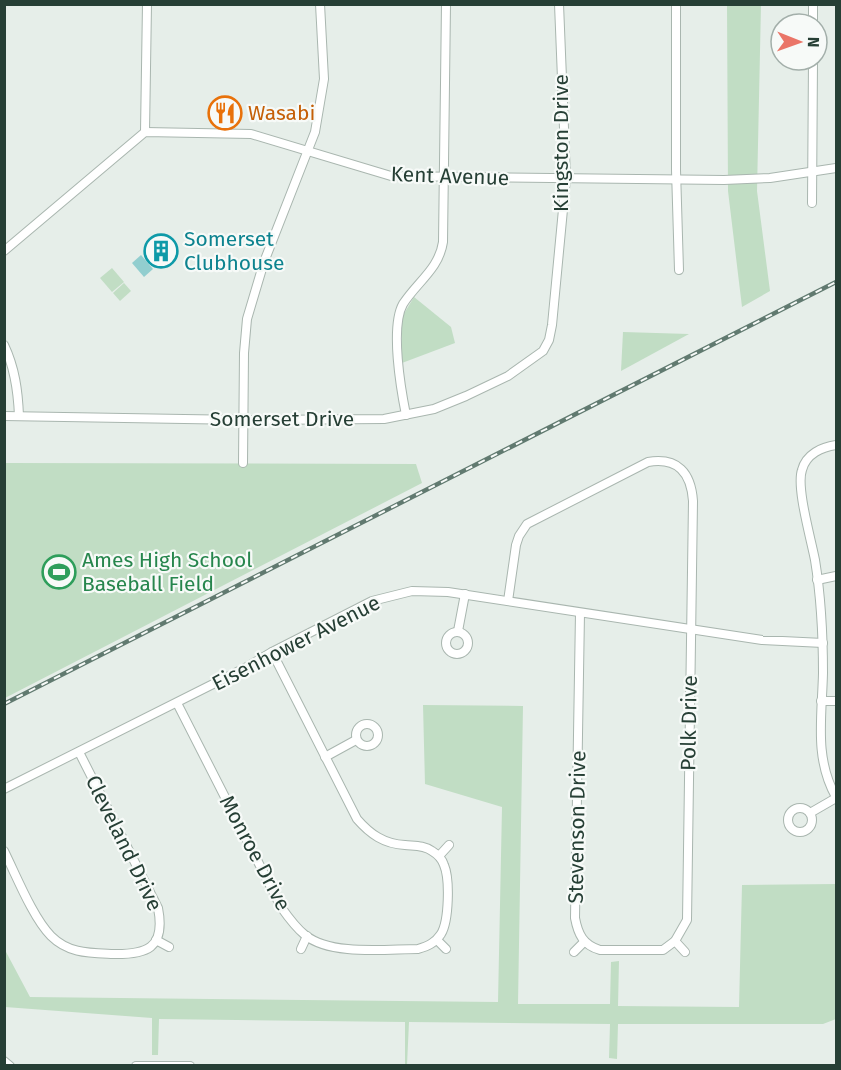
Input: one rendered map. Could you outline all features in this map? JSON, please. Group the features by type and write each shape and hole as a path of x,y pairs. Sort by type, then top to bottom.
{"street":[{"path":"4,251 145,132 147,4"},
{"path":"243,463 244,353 247,319 265,258 309,152 321,106 324,79 320,4"},
{"path":"406,415 400,387 398,319 402,306 435,266 441,255 443,242 446,4"},
{"name":"Kingston Drive","path":"543,351 549,340 552,325 566,178 559,4"},
{"path":"676,4 676,179 680,270"},
{"path":"812,203 813,72"},
{"name":"Kent Avenue","path":"145,132 251,134 391,176 724,180 813,173 837,168"},
{"path":"4,345 17,382 19,416"},
{"name":"Somerset Drive","path":"4,416 244,420 384,419 434,409 466,396 508,376 543,351"},
{"path":"810,813 837,798 827,777 820,746 823,643 818,580 801,485 801,471 815,452 837,445"},
{"name":"Polk Drive","path":"508,601 519,536 527,524 534,519 637,466 657,460 667,461 681,468 691,482 693,501 687,920 675,941"},
{"path":"818,580 837,576"},
{"name":"Eisenhower Avenue","path":"4,789 177,703 372,601 392,595 429,590 465,594 580,614 762,640 823,643"},
{"path":"458,631 465,594"},
{"name":"Stevenson Drive","path":"580,614 575,918 584,942"},
{"path":"272,652 357,819 366,829 383,841 420,846 439,856 447,878 446,919 437,940 446,949"},
{"path":"821,701 837,701"},
{"name":"Monroe Drive","path":"177,703 281,907 292,923 307,936 320,943 351,949 418,949 429,946 437,940"},
{"path":"325,758 356,740"},
{"name":"Cleveland Drive","path":"4,851 40,922 49,934 64,947 87,953 132,954 146,951 156,940 160,925 158,908 79,752"},
{"path":"439,856 448,845"},
{"path":"301,949 307,936"},
{"path":"156,940 169,947"},
{"path":"574,952 584,942 591,948 600,950 654,951 663,950 675,941 686,952"},
{"path":"4,1061 10,1065"},
{"path":"136,1065 190,1065"}],"green space":[{"path":"727,5 761,5 757,191 770,291 742,307 728,191"},
{"path":"112,268 124,282 112,292 100,278"},
{"path":"124,283 131,291 120,301 113,293"},
{"path":"414,297 451,327 455,343 402,363 402,317"},
{"path":"623,332 689,334 621,371"},
{"path":"5,463 416,464 422,483 5,698"},
{"path":"423,705 523,706 518,1004 610,1004 611,962 619,961 618,1006 739,1007 742,885 836,884 836,1019 823,1024 618,1024 617,1059 609,1058 610,1024 409,1022 407,1065 405,1066 405,1022 159,1019 158,1055 152,1055 152,1018 5,1007 5,950 30,997 498,1002 502,807 425,784"}],"water":[{"path":"141,255 153,269 144,277 132,263"}],"railway":[{"path":"4,704 836,282"}],"place":[{"name":"Wasabi","path":"225,113"},
{"name":"Somerset Clubhouse","path":"161,251"},
{"name":"Ames High School Baseball Field","path":"59,572"}]}
